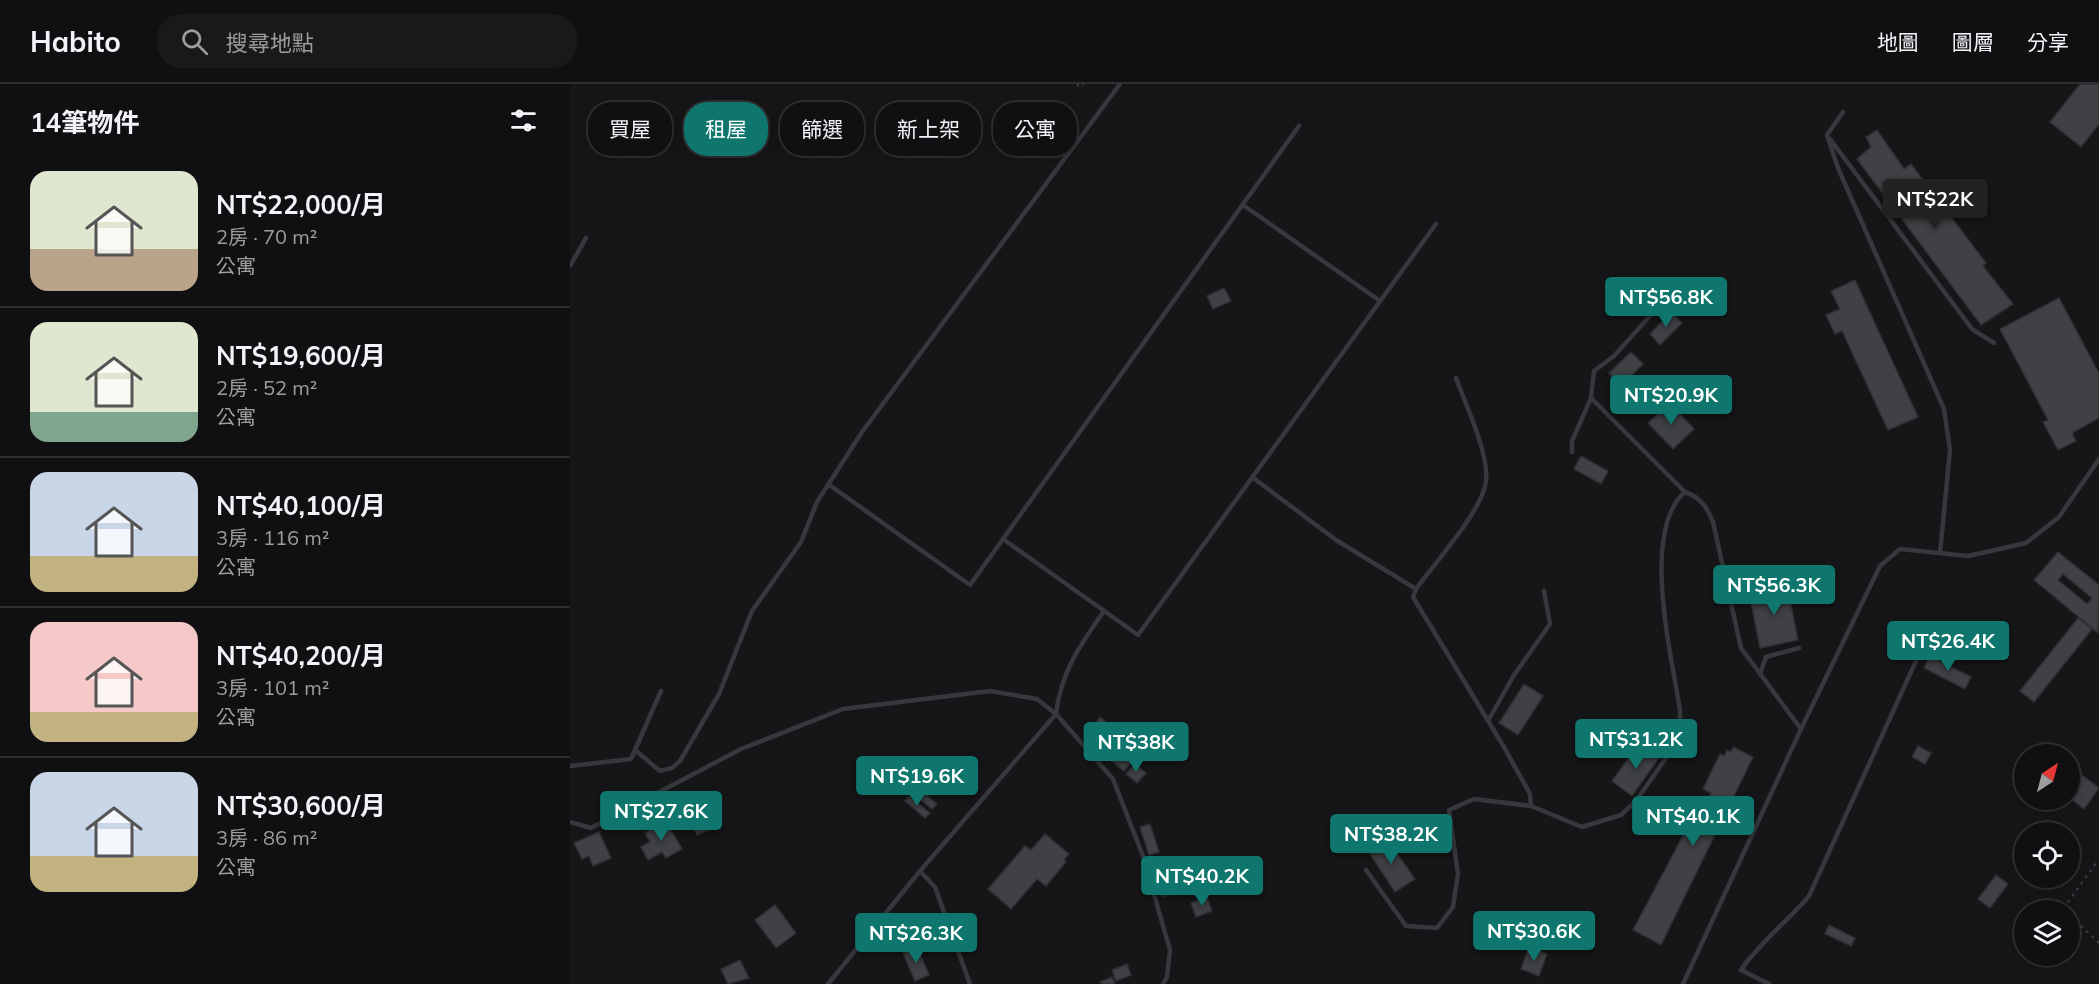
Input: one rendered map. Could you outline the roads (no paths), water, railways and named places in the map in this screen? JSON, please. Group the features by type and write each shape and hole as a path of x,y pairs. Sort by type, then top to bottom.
{"lane":[{"path":"635,750 660,771 672,768 680,761 719,694 752,611 801,542 817,502 828,484 862,432 1120,84"},
{"path":"1827,135 1843,112"},
{"path":"828,484 970,585 1299,126"},
{"path":"1827,135 1972,329 1994,343"},
{"path":"1827,135 1838,168 1944,409 1950,450 1940,553"},
{"path":"1243,205 1380,301"},
{"path":"1003,539 1138,635 1436,224"},
{"path":"570,266 586,238"},
{"path":"1572,452 1572,441 1591,398 1594,371 1614,356 1657,308"},
{"path":"1456,378 1484,460 1486,480 1481,500 1416,589 1413,597 1530,794 1532,806"},
{"path":"1591,398 1684,492 1694,495 1707,508 1713,522 1741,648 1801,729"},
{"path":"1683,984 1801,729 1880,566 1900,549 1968,556 2026,543 2059,517 2099,459"},
{"path":"1252,477 1336,540 1416,589"},
{"path":"1366,870 1406,926 1437,928 1453,906 1458,874 1449,810 1474,798 1532,806 1582,827 1621,815 1636,801 1676,745 1680,729 1680,710 1660,578 1662,544 1670,513 1684,492"},
{"path":"1488,721 1514,675 1550,624 1544,591"},
{"path":"828,984 920,871 1056,714 1059,688 1078,648 1104,611"},
{"path":"1760,674 1766,657 1799,648"},
{"path":"1769,984 1741,970 1751,955 1783,927 1809,896 1916,661"},
{"path":"570,766 631,759 661,691"},
{"path":"570,822 591,828 741,749 843,709 990,691 1037,699 1056,714 1113,779 1143,856 1170,950 1167,976 1162,984"},
{"path":"920,871 934,887 970,984"}]}
